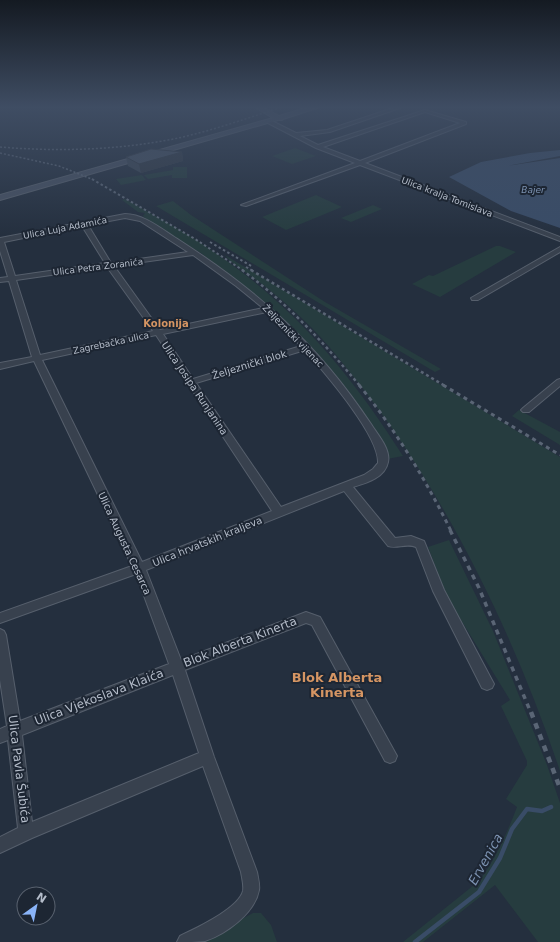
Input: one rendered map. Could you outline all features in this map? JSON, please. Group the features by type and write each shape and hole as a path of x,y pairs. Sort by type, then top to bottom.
{"main road":[{"path":"0,198 171,150"}],"street":[{"name":"Ulica kralja Tomislava","path":"326,150 560,239"},
{"path":"244,205 394,150"},
{"name":"Ulica Luja Adamića","path":"0,241 130,216"},
{"name":"Željeznički vijenac","path":"130,216 142,220 196,253 269,309 306,348 347,395 375,438 383,454 383,461"},
{"name":"Ulica Josipa Runjanina","path":"84,224 110,266 158,333 279,512"},
{"name":"Ulica Augusta Cesarca","path":"0,241 37,358 140,568 249,872 252,890 248,899 235,913 222,923 186,942"},
{"path":"475,298 560,249"},
{"name":"Ulica Petra Zoranića","path":"0,280 196,253"},
{"name":"Zagrebačka ulica","path":"0,366 269,309"},
{"name":"Željeznički blok","path":"191,382 306,348"},
{"path":"526,410 560,382"},
{"name":"Ulica hrvatskih kraljeva","path":"0,618 140,568 373,475 380,468 383,461"},
{"path":"346,486 392,543 411,540 420,544 440,591 488,684"},
{"name":"Blok Alberta Kinerta","path":"176,667 296,620 306,617 316,621 390,756"},
{"name":"Ulica Pavla Šubića","path":"0,635 14,730 26,832"},
{"name":"Ulica Vjekoslava Klaića","path":"0,736 176,667"},
{"name":"Ulica Pavla Šubića","path":"0,845 26,832 207,757"}],"green space":[{"path":"289,150 300,150 316,156 292,164 272,156"},
{"path":"173,167 187,167 187,178 172,178 172,175 148,179 144,175 173,170"},
{"path":"142,175 146,180 121,185 116,179"},
{"path":"316,195 342,207 286,230 262,217"},
{"path":"125,199 170,224 243,273 296,319 342,370 363,397 403,456 387,459 351,395 294,329 201,253 149,223 143,216 145,213 138,212 122,200"},
{"path":"173,201 191,215 325,302 441,369 435,372 156,206"},
{"path":"373,205 382,209 351,222 341,218"},
{"path":"496,246 516,252 440,297 412,284 429,275 433,276"},
{"path":"225,255 560,457 560,771 518,660 494,606 467,552 438,500 407,450 373,401 320,337 285,303"},
{"path":"519,410 560,432 560,445 512,416"},
{"path":"449,540 493,631 547,765 560,803 560,942 538,942 495,885 423,942 403,942 479,881 485,873 501,846 517,807 506,799 527,765 527,761 501,706 510,700 453,607 444,589 428,547"},
{"path":"253,913 261,913 271,925 277,942 199,942"}],"water":[{"name":"Bajer","path":"560,150 560,156 507,166 560,158 560,228 511,211 449,177 481,162 530,153"}],"building":[{"path":"148,150 182,152 139,164 126,157"}],"waterway":[{"name":"Ervenica","path":"415,942 479,892 500,858 512,829 527,809 542,811 551,807"}],"railway":[{"path":"0,153 59,166 93,180"},
{"path":"93,180 195,239 244,271"},
{"path":"210,242 253,267"},
{"path":"246,267 253,271"},
{"path":"242,270 290,310 333,354 360,386"},
{"path":"251,270 445,386"},
{"path":"359,385 385,419 409,455 451,531"},
{"path":"443,385 560,455"},
{"path":"450,530 479,588 531,713"},
{"path":"531,712 560,788"}],"district":[{"name":"Kolonija","path":"166,323"},
{"name":"Blok Alberta Kinerta","path":"337,684"}]}
